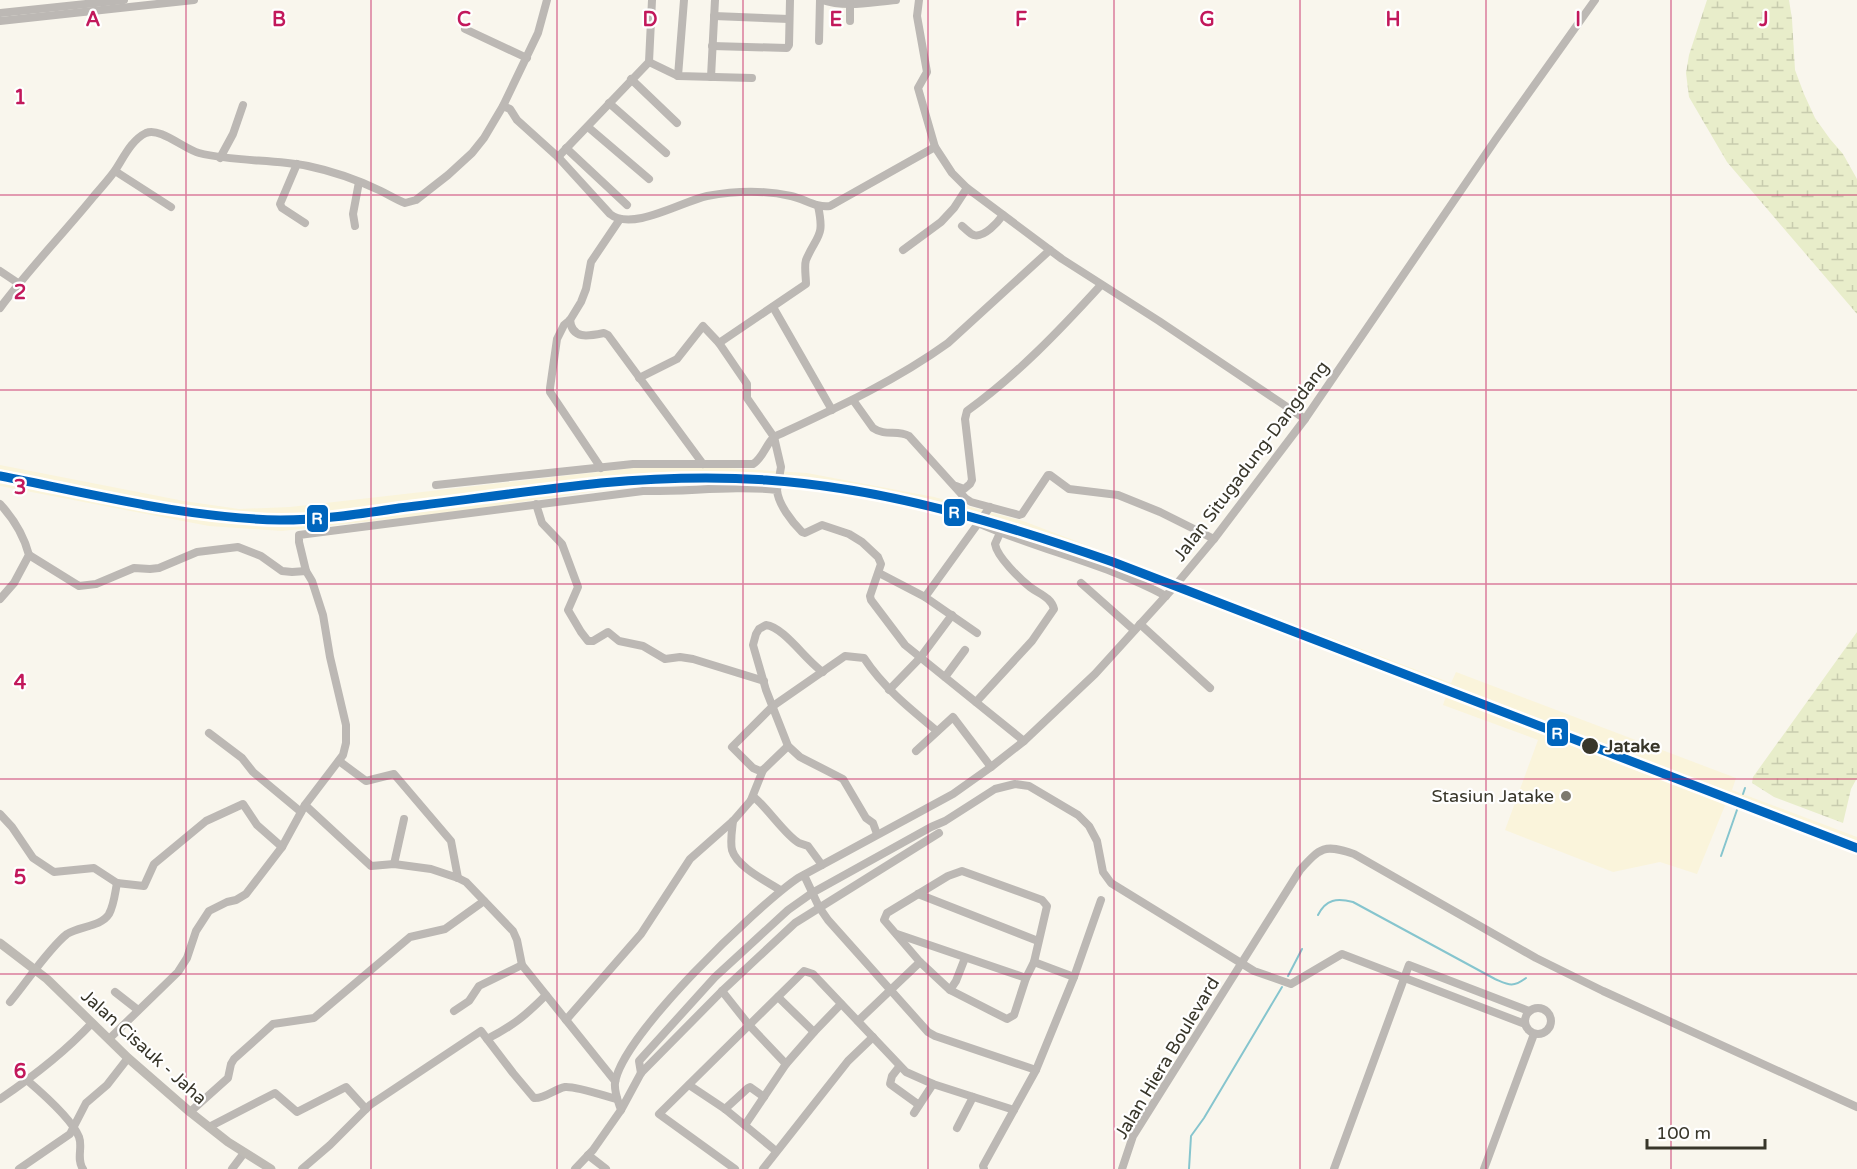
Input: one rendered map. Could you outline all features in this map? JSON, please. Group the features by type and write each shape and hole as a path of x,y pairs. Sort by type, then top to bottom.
{"main road":[{"name":"Jalan Cisauk - Jaha","path":"0,944 47,980 128,1058 190,1112 244,1153 271,1169"}],"street":[{"path":"0,13 124,0"},
{"path":"0,21 194,0"},
{"path":"0,308 115,171 125,154 140,137 153,132 162,134 194,151 220,158 297,164 359,182 405,203 416,200 448,175 472,153 484,138 503,106 538,33 547,0"},
{"path":"558,157 649,62 652,0"},
{"path":"678,76 684,0"},
{"path":"711,77 715,0"},
{"path":"712,46 787,48 789,45 790,0"},
{"path":"819,42 821,0 850,5 896,0"},
{"path":"919,0 917,16 927,72 918,88 936,147 952,173 967,188 1050,250 1305,419"},
{"name":"Jalan Situgadung-Dangdang","path":"621,1110 615,1082 628,1052 653,1018 749,918 780,890 804,875 953,794 991,767 1023,741 1095,674 1166,596 1214,539 1305,419 1595,0"},
{"path":"850,5 850,21"},
{"path":"714,15 789,19"},
{"path":"465,29 526,58"},
{"path":"649,62 678,76 752,78"},
{"path":"632,79 677,123"},
{"path":"609,103 666,153"},
{"path":"220,158 233,134 243,105"},
{"path":"503,106 510,109 517,120 558,157 610,214 625,220 643,217 709,196 755,192 791,196 818,206 830,206 936,147"},
{"path":"588,127 649,179"},
{"path":"566,148 627,205"},
{"path":"297,164 280,204 282,208 305,223"},
{"path":"115,171 171,207"},
{"path":"356,225 353,214 359,182"},
{"path":"903,250 940,222 967,188"},
{"path":"719,343 806,284 805,262 821,232 822,223 818,206"},
{"path":"962,226 972,235 978,236 1003,215"},
{"path":"601,468 550,393 550,388 557,339 584,295 591,262 620,219"},
{"path":"436,485 633,464 753,464 758,461 774,436 853,400 910,369 948,343 1050,250"},
{"path":"0,271 18,284"},
{"path":"954,485 964,489 972,480 965,418 967,411 1017,372 1101,285"},
{"path":"773,307 832,410"},
{"path":"570,320 571,328 580,336 604,333 608,335 703,464"},
{"path":"639,378 677,359 703,326 719,343 747,384 747,398 774,436 781,467 777,496 787,513 802,532 805,533 822,525 849,534 862,542 878,557 881,564 870,596 871,600 905,645 1023,741"},
{"path":"853,400 873,428 885,434 907,434 968,500 1019,515 1050,475 1069,489 1118,495 1160,512 1214,539"},
{"path":"109,1039 183,966 196,931 209,911 243,897 282,847 303,809 343,755 346,725 323,615 312,581 306,571 299,535 643,491 677,492 757,488 777,490"},
{"path":"0,504 17,527 29,555 79,586 96,584 134,568 159,568 197,552 238,547 261,556 282,571 306,571"},
{"path":"536,504 542,523 562,544 578,587 568,610 588,641 592,642 608,632 619,641 643,646 665,659 680,657 693,659 764,681"},
{"path":"925,597 990,507"},
{"path":"978,523 1000,533 1128,578 1166,596"},
{"path":"976,702 1032,641 1054,609 1048,599 1027,585 999,555 995,547 1000,533"},
{"path":"0,599 14,583 29,555"},
{"path":"879,573 925,597 977,633"},
{"path":"1081,583 1210,688"},
{"path":"889,690 920,658 952,615"},
{"path":"823,672 774,627 766,625 756,634 753,645 772,706 788,746 800,757 843,779 878,834"},
{"path":"945,677 964,650"},
{"path":"763,770 753,768 732,747 772,706 845,656 864,658 889,690 937,731"},
{"path":"916,751 953,717 991,767"},
{"path":"209,733 242,758 253,772 303,809 371,866 394,864 431,870 466,882 513,931 522,965 615,1082"},
{"path":"566,1020 641,934 690,859 733,821 750,801 763,770 788,746"},
{"path":"339,761 366,781 394,774 451,841 458,878"},
{"path":"639,1061 715,977 788,910 812,893 945,821 994,789 1015,784 1029,786 1078,815 1089,826 1098,841 1103,872 1111,883 1254,971 1291,984 1342,954 1525,1024"},
{"path":"750,801 757,799 790,837 808,846 822,865"},
{"path":"0,813 33,858 54,872 94,868 117,883 144,886 154,864 197,828 206,821 243,804 257,825 282,847"},
{"path":"394,864 404,819"},
{"path":"733,821 731,842 733,853 743,865 780,890"},
{"path":"575,1169 621,1110 641,1073 722,991 795,923 939,832"},
{"name":"Jalan Hiera Boulevard","path":"1122,1169 1133,1136 1300,870 1320,850 1333,847 1354,854 1536,958 1857,1107"},
{"path":"962,872 1042,900 1047,906 1034,962 1026,978 1014,1015 1007,1019 950,990 920,962 885,923 887,912 918,894 948,876 962,872"},
{"path":"804,875 819,907 828,920 922,1026 935,1036 1036,1070"},
{"path":"10,1002 55,946 68,934 108,916 115,898 117,883"},
{"path":"918,894 1038,941"},
{"path":"984,1169 983,1166 1036,1070 1074,976 1101,900"},
{"path":"190,1112 228,1078 234,1059 273,1024 314,1018 410,937 445,929 484,901"},
{"path":"897,934 1026,978"},
{"path":"950,990 965,958"},
{"path":"858,1021 920,962"},
{"path":"1034,962 1074,976"},
{"path":"454,1011 469,1001 479,986 522,965"},
{"path":"1334,1169 1409,965 1529,1011"},
{"path":"735,1169 659,1114 804,972 813,974 906,1072 933,1084 1014,1110"},
{"path":"722,991 749,1025 786,1064"},
{"path":"115,992 138,1010"},
{"path":"487,1039 525,1016 546,995"},
{"path":"778,997 814,1032"},
{"path":"745,1125 786,1064 841,1004"},
{"path":"1535,1008 1548,1012 1551,1019 1550,1027 1541,1034 1534,1034 1525,1024 1525,1017 1535,1008"},
{"path":"0,1099 50,1065 92,1023"},
{"path":"302,1169 366,1109 481,1031 534,1098 541,1098 551,1091 568,1086 617,1099"},
{"path":"1484,1169 1534,1034"},
{"path":"763,1169 848,1061 873,1037"},
{"path":"628,1052 648,1067"},
{"path":"19,1169 67,1137 74,1129 86,1103 107,1085 128,1058"},
{"path":"639,1061 641,1073"},
{"path":"899,1067 892,1076 890,1084 919,1105"},
{"path":"28,1081 55,1106 74,1129 79,1137 79,1162 83,1169"},
{"path":"914,1113 933,1084"},
{"path":"690,1085 725,1109 776,1151"},
{"path":"209,1127 275,1093 297,1112 346,1087 366,1109"},
{"path":"725,1109 750,1087 764,1096"},
{"path":"957,1128 973,1097"},
{"path":"232,1169 244,1153"},
{"path":"588,1155 606,1169"}],"shaded area":[{"path":"0,465 184,501 239,509 290,507 642,467 710,467 807,473 934,497 1023,521 1451,683 1456,672 1736,778 1732,790 1857,837 1857,854 1726,803 1697,874 1660,862 1613,872 1505,830 1538,740 1443,705 1446,696 1061,548 968,518 820,490 758,485 642,484 455,512 282,531 209,526 0,486"}],"green space":[{"path":"1707,0 1789,0 1795,70 1804,94 1815,118 1843,154 1857,179 1857,314 1727,162 1689,97 1686,73 1689,55"},
{"path":"1857,632 1857,778 1851,789 1843,823 1774,797 1752,783 1753,777"}],"waterway":[{"path":"1743,794 1745,788"},
{"path":"1721,856 1738,807"},
{"path":"1318,915 1332,901 1353,902 1504,983 1517,983 1526,978"},
{"path":"1288,976 1302,949"},
{"path":"1189,1169 1191,1136 1282,987"}],"transit line":[{"name":"R","path":"0,476 174,510 280,520 340,516 576,486 663,479 766,480 810,484 899,499 985,521 1113,562 1857,848"}],"place":[{"name":"Jatake","path":"1590,746"},
{"name":"Stasiun Jatake","path":"1566,796"}]}
